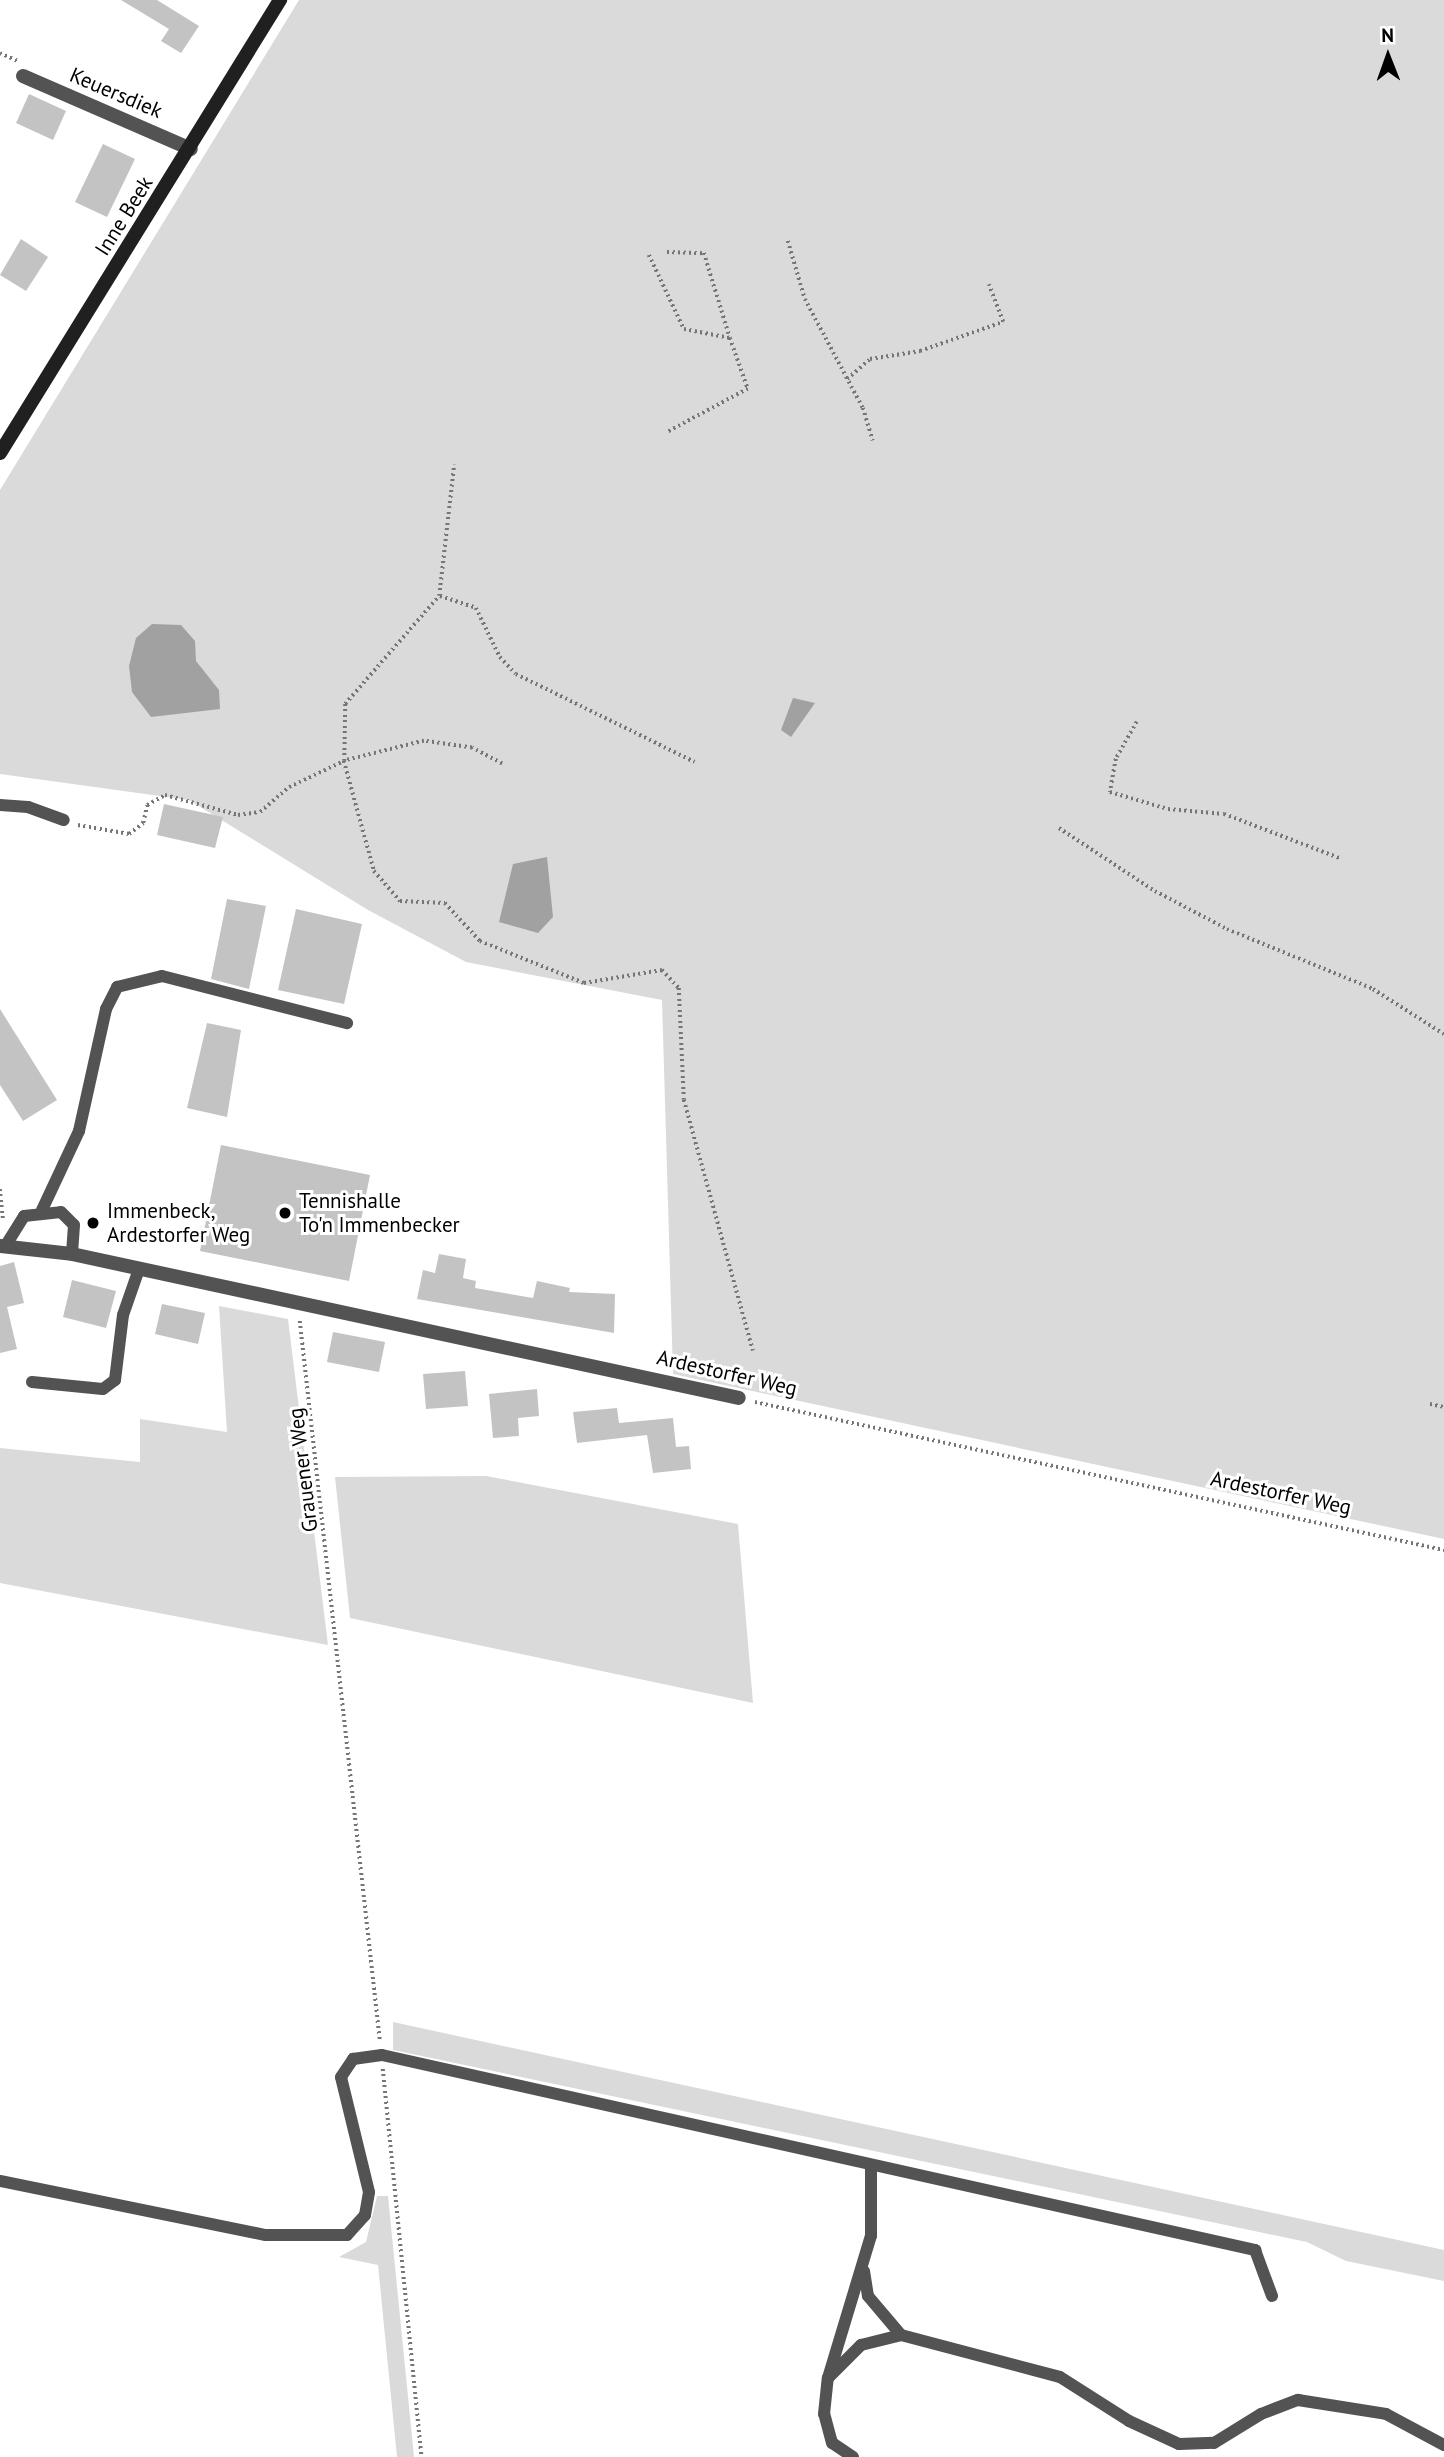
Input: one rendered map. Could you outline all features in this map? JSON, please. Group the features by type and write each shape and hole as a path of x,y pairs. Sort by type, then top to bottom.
{"street":[{"name":"Inne Beek","path":"0,453 191,149 280,0"},
{"name":"Keuersdiek","path":"23,76 191,149"},
{"name":"Ardestorfer Weg","path":"3,1246 72,1254 739,1398"}],"lane":[{"path":"0,805 28,807 64,820"},
{"path":"42,1210 79,1131 106,1009 117,987 162,975 347,1023"},
{"path":"3,1246 24,1216 42,1210 61,1212 74,1225 72,1254"},
{"path":"32,1382 103,1389 115,1380 123,1315 139,1269"},
{"path":"0,2181 266,2235 347,2235 365,2215 369,2192 341,2077 353,2059 382,2056 1255,2250 1272,2296"},
{"path":"853,2457 832,2443 824,2414 828,2378 871,2236 872,2165"},
{"path":"863,2267 868,2296 901,2335"},
{"path":"828,2378 861,2345 901,2335 1060,2377 1129,2421 1179,2444 1214,2443 1261,2414 1298,2400 1386,2414 1444,2445"}],"path":[{"path":"788,242 805,299 847,379 873,441"},
{"path":"666,433 748,389 704,253 667,252"},
{"path":"649,255 684,329 730,338"},
{"path":"847,379 870,359 920,351 1003,322 989,285"},
{"path":"454,465 439,596 345,704 344,761 374,871 400,901 445,903 480,941 584,983 662,970 679,988 684,1100 753,1351"},
{"path":"439,596 476,608 500,657 516,674 695,762"},
{"path":"1138,722 1116,759 1110,792 1168,809 1224,814 1340,858"},
{"path":"78,825 130,834 143,823 147,805 165,795 238,815 260,812 289,787 344,761 424,740 472,748 502,764"},
{"path":"1059,828 1155,891 1237,934 1373,989 1444,1034"},
{"name":"Grauener Weg","path":"298,1301 339,1636"},
{"name":"Ardestorfer Weg","path":"739,1398 1444,1550"},
{"path":"1430,1404 1444,1406"}],"shaded area":[{"path":"299,0 1444,0 1444,1539 673,1374 662,1000 466,962 368,910 189,800 0,774 0,490"},
{"path":"152,624 181,625 195,641 196,661 219,690 220,709 151,717 132,692 129,666 136,638"},
{"path":"793,698 815,703 791,737 781,730"},
{"path":"547,857 553,917 538,933 499,922 513,864"},
{"path":"219,1306 288,1319 328,1645 0,1583 0,1448 140,1462 140,1419 227,1432"},
{"path":"486,1476 738,1524 753,1703 350,1618 335,1477"},
{"path":"393,2022 1444,2250 1444,2281 1346,2261 1307,2242 393,2050"},
{"path":"377,2196 388,2196 414,2457 397,2457 378,2265 339,2257 366,2242"}],"building":[{"path":"121,0 157,0 199,26 181,53 161,41 169,29"},
{"path":"29,94 66,111 53,140 16,123"},
{"path":"103,144 135,159 107,217 75,202"},
{"path":"21,239 48,257 26,291 0,275"},
{"path":"164,804 223,817 215,848 157,835"},
{"path":"227,899 266,906 249,989 211,979"},
{"path":"296,909 362,924 344,1004 278,990"},
{"path":"0,1009 57,1100 23,1121 0,1085"},
{"path":"207,1023 241,1030 227,1117 187,1108"},
{"name":"Tennishalle To'n Immenbecker","path":"221,1145 370,1175 349,1281 200,1251"},
{"path":"439,1254 466,1259 463,1278 476,1281 475,1288 533,1298 537,1281 570,1288 569,1292 615,1294 614,1333 417,1299 423,1270 435,1273"},
{"path":"14,1262 24,1303 7,1307 17,1349 0,1353 0,1266"},
{"path":"72,1280 116,1291 106,1328 63,1317"},
{"path":"162,1304 205,1313 198,1344 155,1334"},
{"path":"333,1332 385,1342 379,1372 327,1362"},
{"path":"465,1371 468,1406 426,1409 423,1374"},
{"path":"537,1389 539,1416 518,1418 519,1436 493,1438 489,1394"},
{"path":"617,1408 619,1423 673,1418 676,1447 689,1446 691,1469 653,1473 647,1435 577,1443 573,1412"}],"place":[{"name":"Tennishalle To'n Immenbecker","path":"285,1213"},
{"name":"Immenbeck, Ardestorfer Weg","path":"93,1223"}]}
